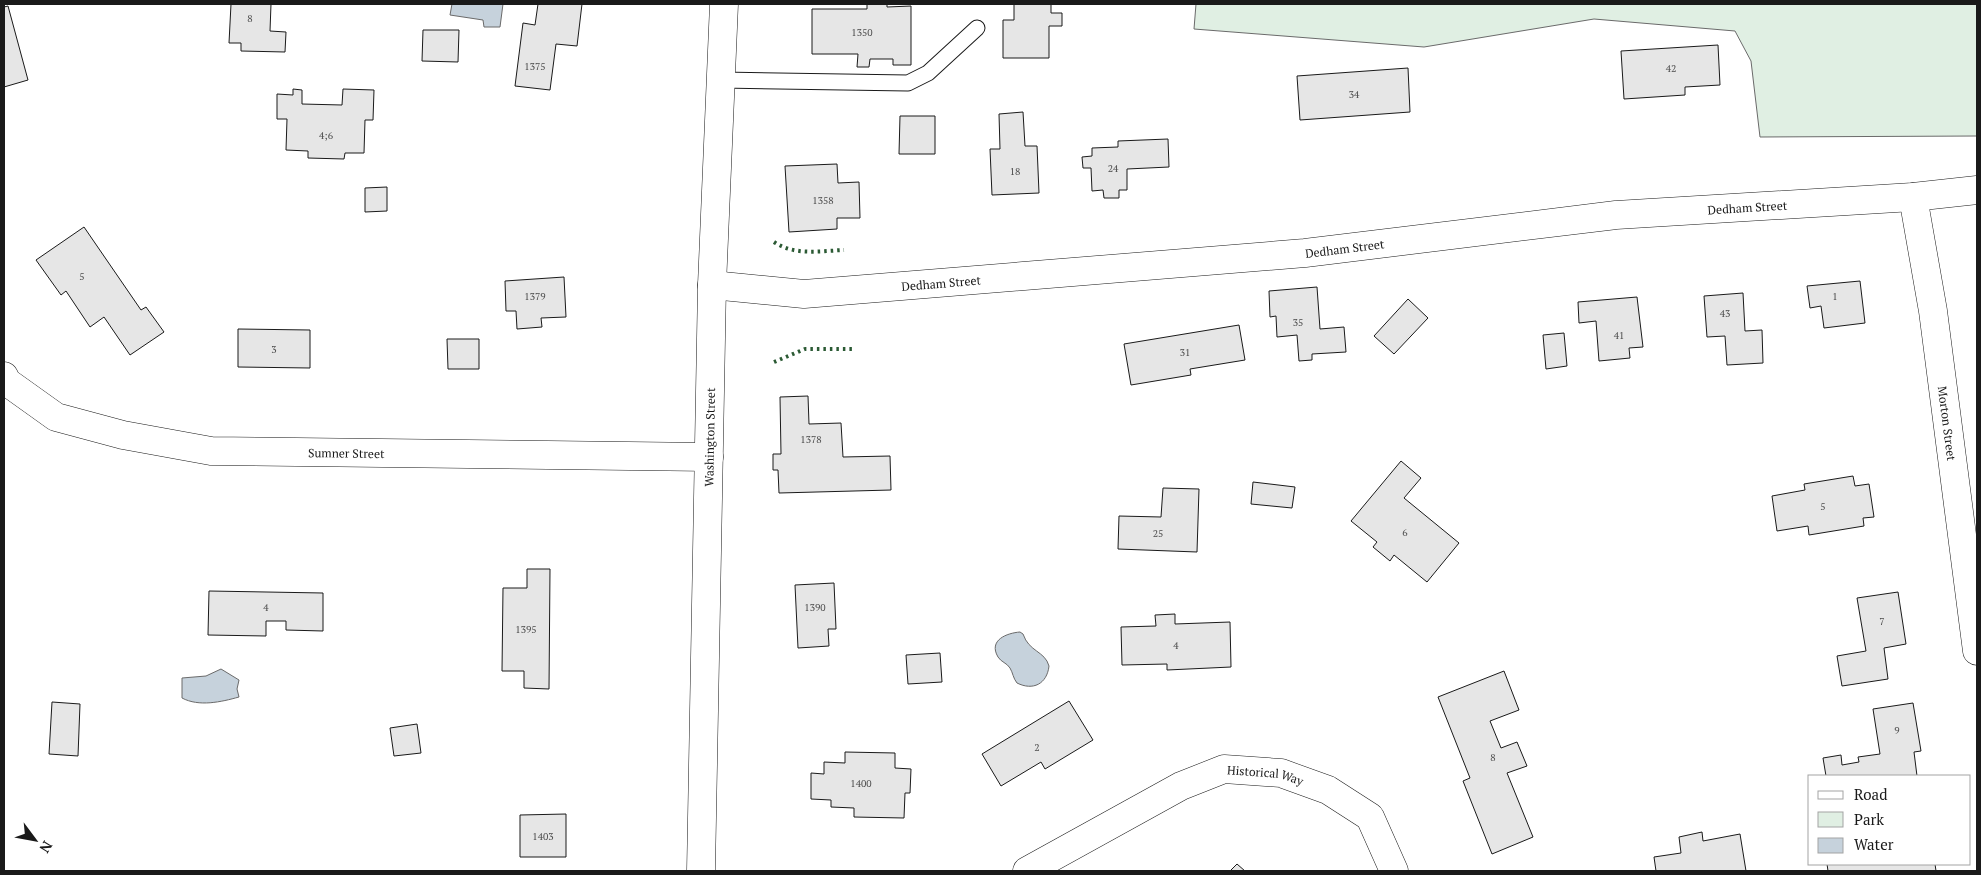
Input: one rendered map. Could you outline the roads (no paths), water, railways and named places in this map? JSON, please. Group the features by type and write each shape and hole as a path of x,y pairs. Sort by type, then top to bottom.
{"main road":[{"name":"Washington Street","path":"700,871 712,285 724,4"},
{"name":"Dedham Street","path":"712,285 804,294 1305,253 1616,215 1913,197 1977,190"},
{"name":"Morton Street","path":"1913,197 1933,311 1977,651"},
{"name":"Sumner Street","path":"4,376 7,382 56,418 124,435 211,451 709,457"},
{"name":"Historical Way","path":"1027,871 1181,786 1224,769 1281,773 1328,790 1370,817 1394,871"}],"lane":[{"path":"721,80 908,83 928,72 977,28"}],"water":[{"path":"452,4 503,4 500,27 484,27 483,20 450,15"},
{"path":"1020,632 1029,644 1044,657 1049,666 1048,672 1042,681 1034,686 1017,683 1010,668 999,659 996,651 995,646 1000,638"},
{"path":"221,669 239,680 237,689 239,697 203,703 182,698 182,678 206,676"}]}
